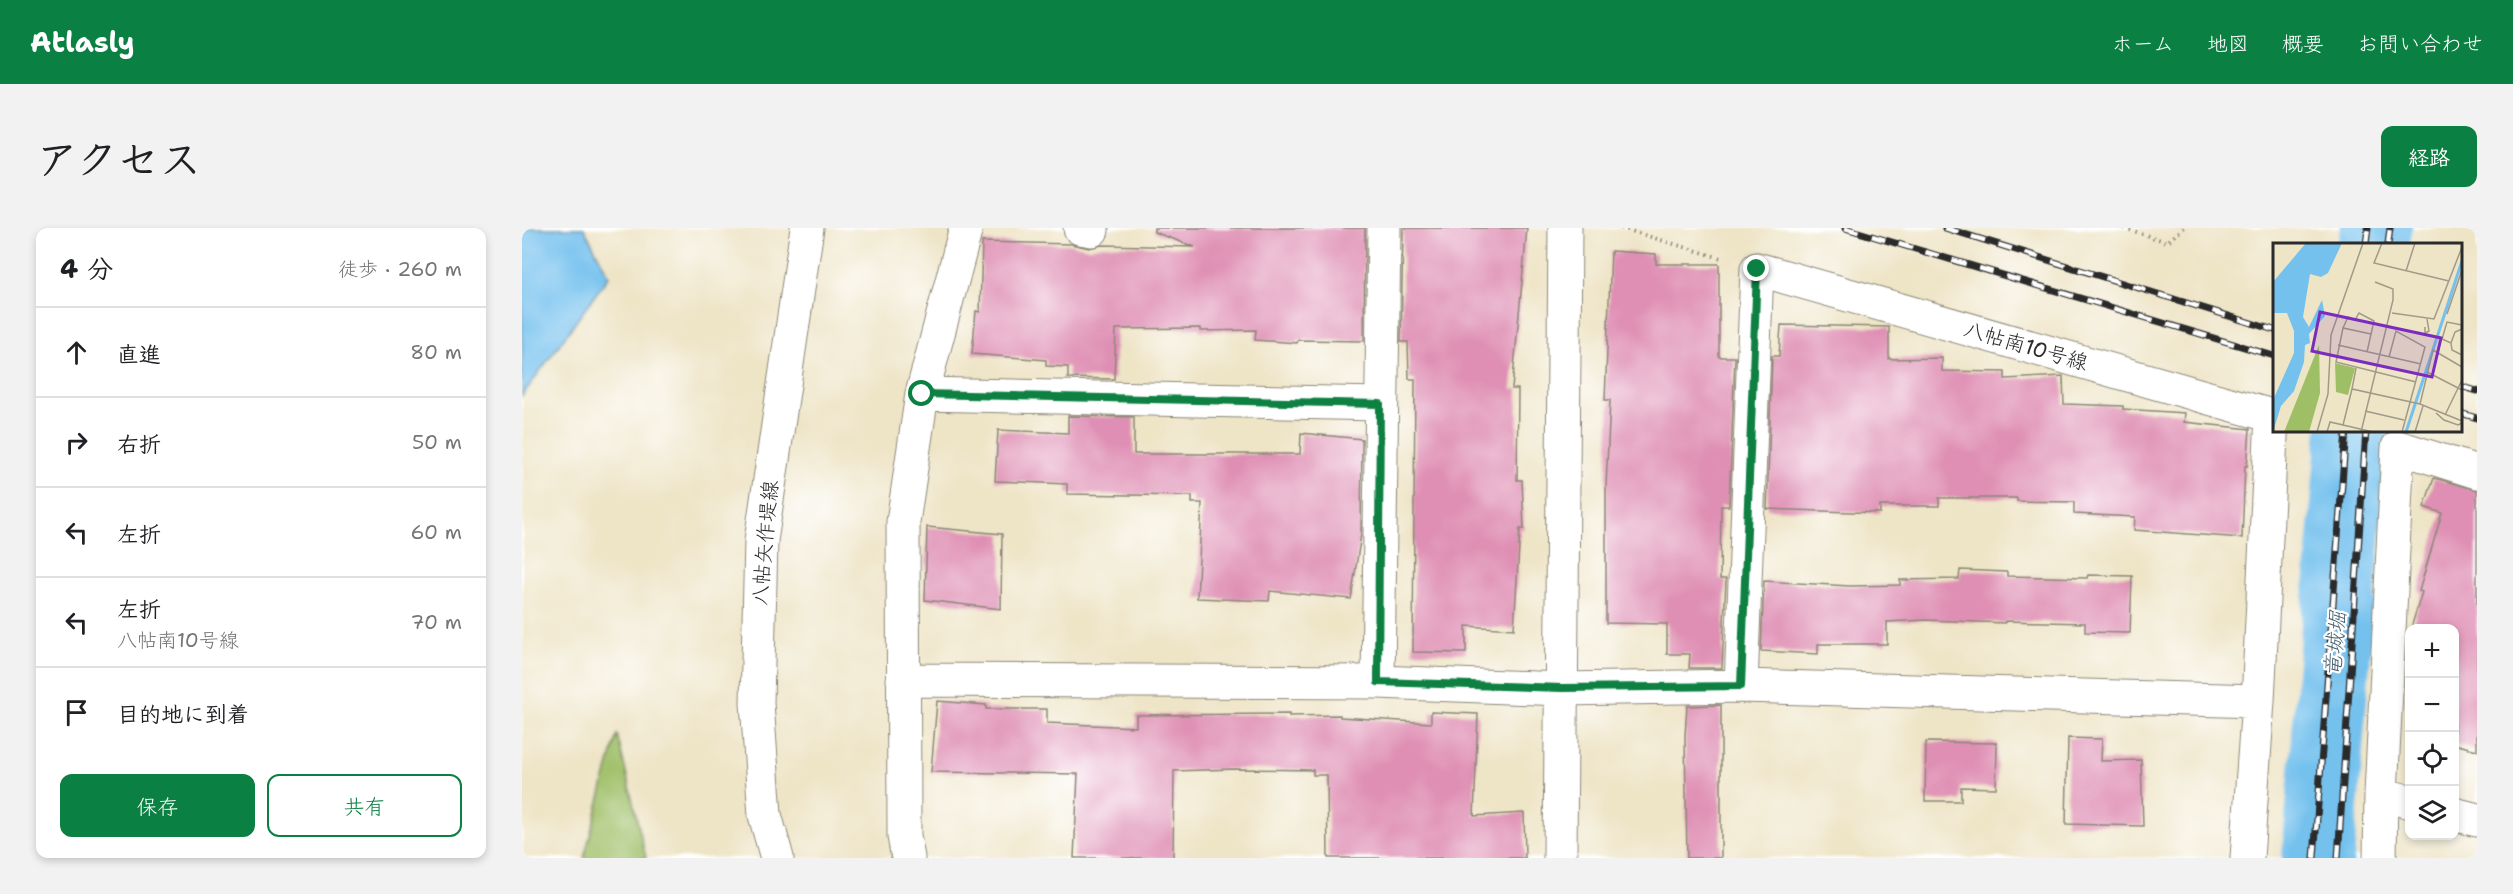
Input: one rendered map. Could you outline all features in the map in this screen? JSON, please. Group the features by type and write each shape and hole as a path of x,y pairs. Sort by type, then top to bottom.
{"street":[{"name":"八帖矢作堤線","path":"777,858 765,815 757,703 761,541 807,228"},
{"path":"908,858 904,836 903,522 922,394 966,228"},
{"path":"1080,228 1092,230 1092,228"},
{"path":"1378,682 1384,228"},
{"path":"1560,858 1565,228"},
{"path":"1741,686 1757,269"},
{"name":"八帖南10号線","path":"1757,269 2271,416 2258,701 2247,858"},
{"path":"922,394 1380,404"},
{"path":"2380,858 2395,798 2398,447 2477,472"},
{"path":"903,680 1378,682 1562,688 1741,686 2258,701"},
{"path":"2459,815 2477,820"}],"path":[{"path":"1621,228 1757,269"},
{"path":"2124,228 2167,242 2184,228"}],"green space":[{"path":"617,734 646,858 584,858"}],"water":[{"path":"522,228 584,228 609,276 522,396"}],"building":[{"path":"1154,228 1365,228 1364,341 1298,340 1297,343 1255,340 1256,330 1116,329 1114,379 1068,378 1068,367 1046,366 1046,360 972,354 976,311 980,312 982,242 1071,244 1089,248 1102,245 1195,247 1154,232"},
{"path":"1403,228 1527,228 1512,389 1518,389 1517,480 1522,480 1524,529 1520,529 1514,629 1466,626 1466,653 1413,652 1415,379 1409,379 1408,342 1401,342"},
{"path":"1611,251 1656,254 1656,264 1719,264 1719,357 1735,357 1729,506 1721,506 1720,579 1726,579 1722,668 1689,668 1690,654 1667,654 1667,624 1606,623 1606,487 1610,400 1605,400"},
{"path":"1781,325 1889,327 1889,359 1942,358 1942,371 2005,372 2005,379 2063,376 2064,404 2123,406 2123,409 2185,413 2184,422 2250,429 2247,466 2245,466 2242,538 2134,530 2135,517 2074,514 2074,502 2017,501 2017,498 1939,498 1939,506 1880,506 1880,513 1767,509 1772,356 1779,356"},
{"path":"1068,416 1134,417 1134,454 1300,454 1301,433 1362,439 1361,534 1351,599 1270,591 1269,601 1197,598 1202,503 1192,503 1192,496 1067,494 1067,484 995,481 998,430 1068,433"},
{"path":"2434,478 2477,490 2477,750 2459,745 2459,624 2412,624 2422,592 2419,591 2442,513 2424,507"},
{"path":"927,527 1002,534 1001,609 925,600"},
{"path":"1960,570 2007,572 2007,576 2087,578 2088,575 2132,576 2130,633 2085,632 2085,623 1926,620 1887,622 1887,644 1818,644 1818,654 1761,651 1764,581 1850,586 1900,585 1900,580 1959,579"},
{"path":"937,701 986,705 986,709 1047,709 1047,723 1136,727 1136,715 1340,715 1340,717 1431,723 1431,712 1478,714 1474,816 1524,813 1525,858 1328,858 1327,775 1313,775 1313,770 1234,769 1174,771 1173,858 1074,858 1078,774 931,772"},
{"path":"1721,705 1721,858 1687,858 1685,736 1687,706"},
{"path":"2068,738 2102,739 2101,761 2141,760 2143,826 2066,824"},
{"path":"1926,742 1997,743 1996,788 1961,787 1961,801 1925,801"}],"waterway":[{"name":"竜城堀","path":"2374,243 2376,228"},
{"name":"竜城堀","path":"2318,858 2353,432"}],"railway":[{"path":"1845,228 2273,356"},
{"path":"1945,228 2273,330"},
{"path":"2366,243 2368,228"},
{"path":"2388,243 2390,228"},
{"path":"2462,387 2477,391"},
{"path":"2462,414 2477,418"},
{"path":"2314,858 2346,432"},
{"path":"2338,858 2366,432"}],"route":[{"path":"922,394 1380,404 1378,682 1562,688 1741,686 1757,269"}]}
